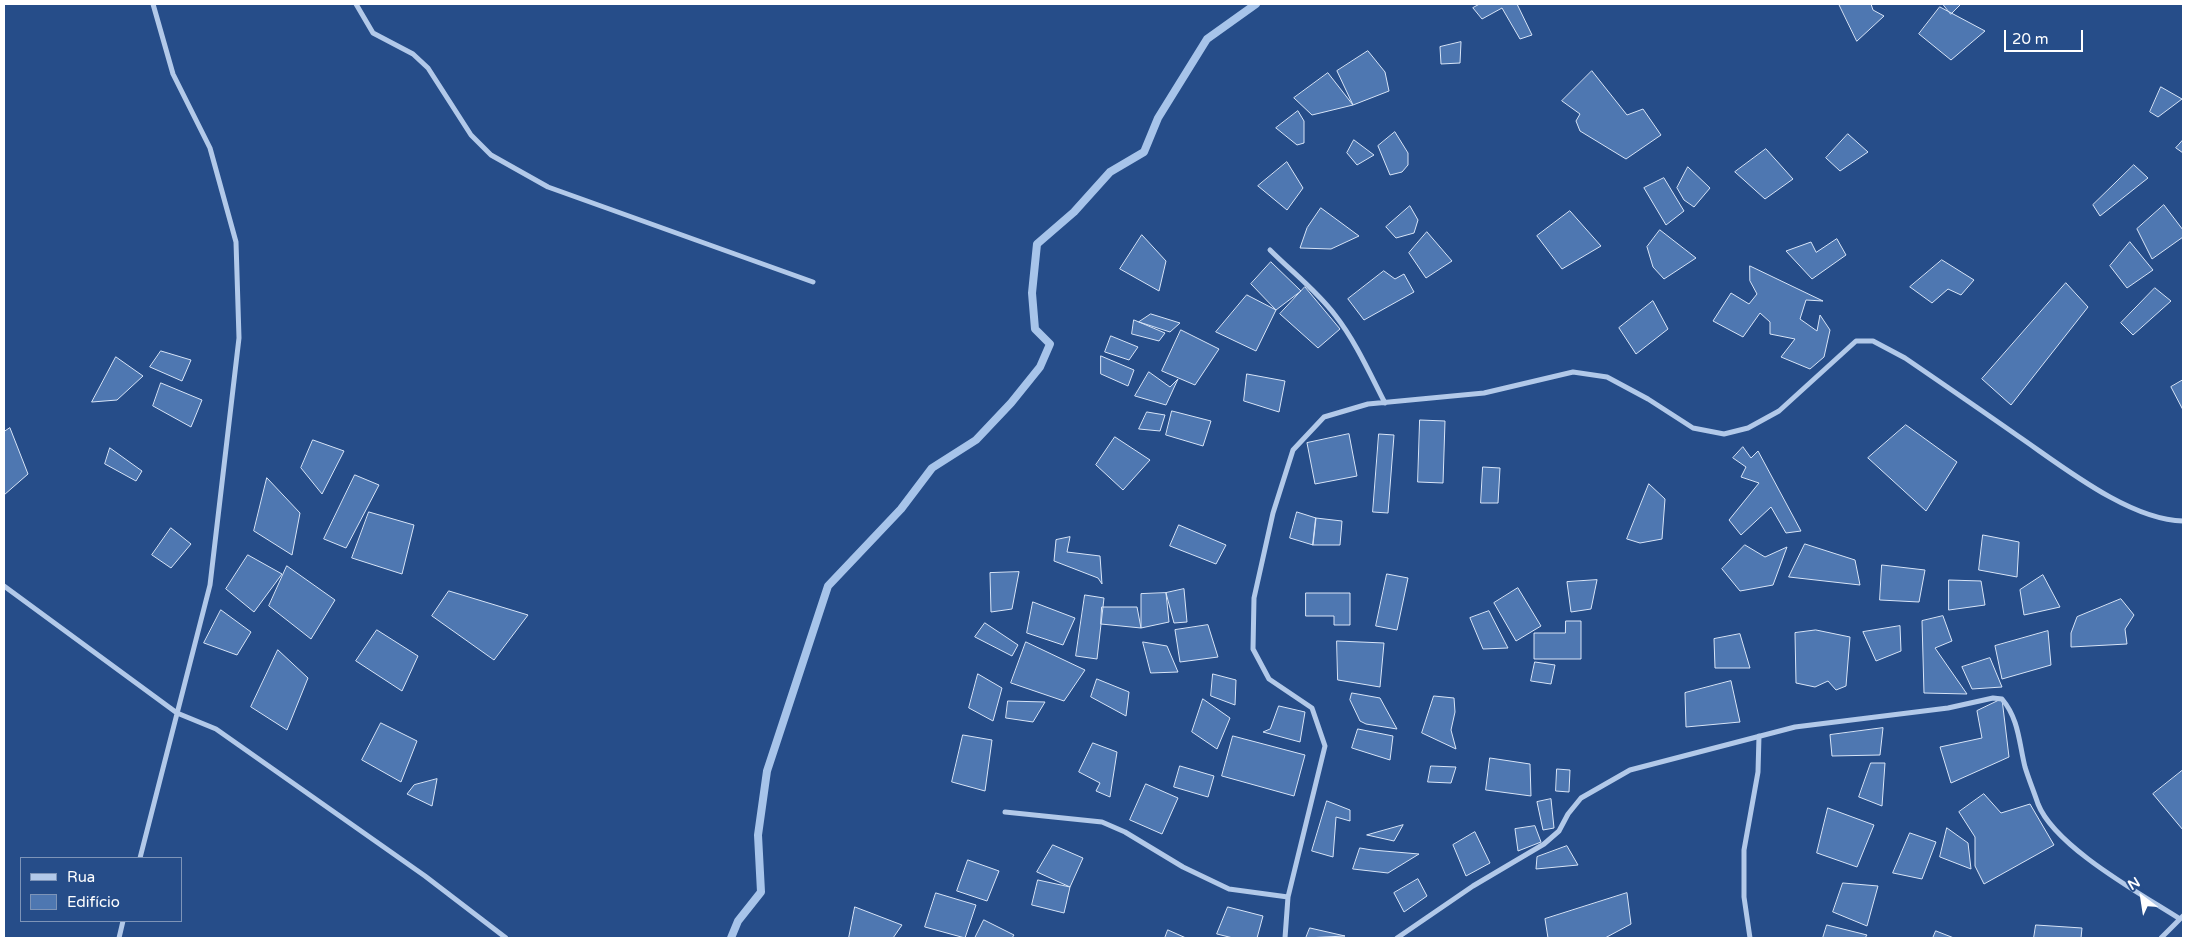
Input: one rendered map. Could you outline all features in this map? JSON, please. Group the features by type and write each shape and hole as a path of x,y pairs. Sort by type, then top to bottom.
{"street":[{"path":"140,857 210,584 239,338 236,242 210,148 173,74 153,4"},
{"path":"356,4 373,33 413,54 428,68 471,135 491,155 548,187 813,282"},
{"path":"1270,250 1309,285 1336,316 1361,356 1384,404"},
{"path":"1285,938 1288,897 1325,746 1312,708 1268,679 1253,649 1254,598 1272,513 1293,450 1324,417 1368,404 1384,404 1484,393 1573,372 1607,377 1693,428 1724,434 1748,428 1779,410 1856,341 1872,341 1905,358 2090,485 2131,506 2168,520 2183,521"},
{"path":"4,586 177,712 216,729 426,876 506,938"},
{"path":"1397,938 1473,886 1544,844 1559,831 1568,814 1581,798 1630,770 1795,726 1948,708 1993,698 2002,699 2010,708 2017,728 2026,768 2039,806 2060,833 2083,855 2182,917 2161,938"},
{"path":"1750,938 1744,897 1744,850 1758,772 1759,736"},
{"path":"1005,812 1102,822 1125,832 1183,867 1228,888 1288,897"},
{"path":"119,938 123,922"}],"building":[{"path":"1480,4 1517,4 1532,35 1520,39 1502,8 1482,19 1473,8"},
{"path":"1839,4 1871,4 1873,10 1884,16 1857,41"},
{"path":"1943,4 1961,4 1951,14"},
{"path":"1940,7 1985,31 1951,60 1919,34"},
{"path":"1461,42 1460,63 1441,64 1440,47"},
{"path":"1368,51 1385,72 1389,91 1353,105 1337,71"},
{"path":"1592,71 1627,115 1643,109 1661,135 1626,159 1580,131 1576,121 1580,114 1562,101"},
{"path":"1328,73 1353,105 1312,115 1294,98"},
{"path":"2161,87 2182,99 2158,117 2150,112"},
{"path":"1298,111 1304,121 1304,143 1297,145 1276,128"},
{"path":"1395,132 1408,153 1408,165 1402,172 1390,175 1378,146"},
{"path":"1848,134 1868,152 1840,171 1826,158"},
{"path":"1354,140 1374,155 1357,165 1347,153"},
{"path":"2183,140 2183,153 2176,148"},
{"path":"1766,149 1793,179 1765,199 1735,172"},
{"path":"1287,162 1303,188 1287,210 1258,186"},
{"path":"2134,165 2148,178 2100,216 2093,205"},
{"path":"1688,167 1710,188 1694,207 1684,200 1677,188"},
{"path":"1664,178 1684,211 1666,225 1644,188"},
{"path":"2164,205 2183,230 2183,237 2152,259 2137,229"},
{"path":"1410,206 1418,220 1414,233 1396,238 1386,227"},
{"path":"1321,208 1359,236 1331,249 1300,248 1307,228"},
{"path":"1570,211 1601,246 1562,269 1537,236"},
{"path":"1660,230 1696,258 1664,279 1653,267 1647,247"},
{"path":"1427,232 1452,261 1426,278 1409,253"},
{"path":"1142,235 1166,261 1159,291 1120,269"},
{"path":"1837,239 1846,255 1812,279 1786,251 1811,242 1816,252"},
{"path":"2130,242 2153,270 2127,288 2110,266"},
{"path":"1942,260 1974,280 1961,295 1948,289 1932,303 1910,287"},
{"path":"1271,262 1301,291 1276,310 1251,284"},
{"path":"1750,266 1823,301 1806,300 1800,319 1817,331 1820,315 1830,330 1824,357 1810,369 1781,357 1795,339 1770,334 1770,322 1760,313 1743,337 1713,321 1731,293 1749,304 1757,294 1750,281"},
{"path":"1384,271 1395,279 1404,274 1414,292 1364,320 1348,299"},
{"path":"2066,283 2088,307 2011,405 1982,379"},
{"path":"1305,287 1340,329 1318,348 1280,314"},
{"path":"2155,288 2171,301 2133,335 2121,323"},
{"path":"1247,295 1276,310 1256,351 1216,332"},
{"path":"1653,301 1668,329 1636,354 1619,328"},
{"path":"1151,314 1180,323 1170,332 1139,322"},
{"path":"1134,320 1165,333 1159,341 1132,334"},
{"path":"1181,330 1219,349 1195,385 1162,371"},
{"path":"1111,336 1138,347 1129,360 1105,352"},
{"path":"161,351 191,360 182,381 150,367"},
{"path":"1101,356 1134,370 1128,386 1101,374"},
{"path":"116,357 143,376 117,400 92,402"},
{"path":"1149,372 1170,387 1178,379 1166,405 1135,396"},
{"path":"1247,374 1285,381 1279,412 1244,401"},
{"path":"2183,380 2183,410 2171,387"},
{"path":"161,383 202,400 191,427 153,406"},
{"path":"1172,411 1211,421 1203,446 1166,435"},
{"path":"1147,412 1165,415 1160,431 1139,429"},
{"path":"1420,420 1445,421 1443,483 1418,482"},
{"path":"1906,425 1957,462 1926,511 1868,458"},
{"path":"10,428 28,474 4,495 4,432"},
{"path":"1349,434 1357,476 1315,484 1307,443"},
{"path":"1379,434 1394,435 1388,513 1373,512"},
{"path":"1115,437 1150,460 1123,490 1096,465"},
{"path":"313,440 344,451 322,494 301,468"},
{"path":"1743,447 1751,458 1758,451 1801,531 1786,533 1771,507 1741,535 1729,520 1759,483 1741,477 1746,467 1733,458"},
{"path":"110,448 142,471 136,481 105,464"},
{"path":"1483,467 1500,468 1498,503 1481,503"},
{"path":"355,475 379,485 346,548 324,539"},
{"path":"267,478 300,513 292,555 254,531"},
{"path":"1649,484 1665,499 1662,539 1640,543 1627,539"},
{"path":"369,512 414,525 402,574 352,558"},
{"path":"1297,512 1316,518 1313,545 1290,538"},
{"path":"1316,518 1342,521 1340,545 1313,545"},
{"path":"1179,525 1226,545 1216,564 1170,546"},
{"path":"171,528 191,544 171,568 152,555"},
{"path":"1983,535 2019,542 2017,577 1979,570"},
{"path":"1070,537 1067,552 1100,556 1102,584 1098,578 1054,561 1056,540"},
{"path":"1805,544 1855,560 1860,585 1789,577"},
{"path":"1745,545 1765,557 1787,547 1773,585 1740,591 1722,569"},
{"path":"248,555 282,574 254,612 226,589"},
{"path":"1882,565 1925,570 1919,602 1880,600"},
{"path":"287,566 335,600 311,639 269,606"},
{"path":"1019,572 1012,609 991,612 990,573"},
{"path":"1387,574 1408,578 1397,630 1376,626"},
{"path":"2043,575 2060,607 2024,615 2020,590"},
{"path":"1597,580 1591,609 1571,612 1567,582"},
{"path":"1949,580 1981,581 1985,605 1949,610"},
{"path":"1518,588 1541,626 1516,641 1494,603"},
{"path":"1184,589 1187,622 1174,623 1166,593"},
{"path":"449,591 528,615 494,660 432,616"},
{"path":"1166,593 1169,622 1141,628 1141,594"},
{"path":"1306,593 1350,593 1350,625 1334,625 1334,616 1306,616"},
{"path":"1085,595 1104,598 1097,659 1076,656"},
{"path":"2121,599 2134,615 2125,629 2127,644 2071,647 2071,633 2077,617"},
{"path":"1033,602 1075,618 1063,645 1027,633"},
{"path":"1102,607 1137,607 1141,628 1101,624"},
{"path":"221,610 251,632 237,655 204,643"},
{"path":"1489,611 1508,648 1483,649 1470,618"},
{"path":"1943,616 1952,641 1935,648 1967,694 1924,693 1922,621"},
{"path":"1566,621 1581,621 1581,659 1534,659 1534,633 1565,633"},
{"path":"985,623 1018,645 1012,656 975,637"},
{"path":"1208,625 1218,657 1180,662 1175,630"},
{"path":"1900,626 1901,651 1876,661 1863,632"},
{"path":"377,630 418,656 402,691 356,661"},
{"path":"1816,630 1850,637 1846,686 1836,690 1828,681 1815,687 1796,683 1795,633"},
{"path":"2048,631 2051,665 2002,679 1995,646"},
{"path":"1740,634 1750,668 1715,668 1714,639"},
{"path":"1337,641 1384,643 1380,687 1338,680"},
{"path":"1026,642 1085,670 1064,701 1011,683"},
{"path":"1143,642 1167,646 1178,672 1151,673"},
{"path":"278,650 308,678 287,730 251,707"},
{"path":"1990,658 2002,687 1972,689 1962,667"},
{"path":"1535,662 1555,665 1551,684 1531,681"},
{"path":"978,674 1002,688 993,721 969,708"},
{"path":"1213,674 1236,680 1235,705 1211,696"},
{"path":"1097,679 1129,692 1126,716 1091,697"},
{"path":"1731,681 1740,722 1686,727 1685,693"},
{"path":"1352,693 1380,698 1397,729 1366,724 1360,721 1350,700"},
{"path":"1434,696 1454,698 1455,712 1451,730 1456,749 1422,733"},
{"path":"1203,699 1230,718 1217,749 1192,732"},
{"path":"2002,699 2009,757 1951,783 1940,747 1982,738 1977,711"},
{"path":"1008,701 1045,702 1033,722 1006,718"},
{"path":"1279,706 1305,712 1300,742 1263,732 1270,729"},
{"path":"381,723 417,741 401,782 362,760"},
{"path":"1883,728 1880,755 1832,756 1830,735"},
{"path":"1358,729 1393,736 1390,760 1352,748"},
{"path":"963,735 992,740 985,791 952,782"},
{"path":"1233,736 1305,755 1294,796 1222,776"},
{"path":"1093,743 1117,752 1110,797 1096,791 1100,783 1079,772"},
{"path":"1490,758 1530,764 1531,796 1486,790"},
{"path":"1871,763 1885,763 1882,806 1859,797"},
{"path":"1180,766 1214,776 1208,797 1174,787"},
{"path":"1431,766 1456,767 1451,783 1428,782"},
{"path":"1557,769 1570,770 1569,792 1556,791"},
{"path":"2183,770 2183,830 2153,794"},
{"path":"437,779 432,806 407,794 414,785"},
{"path":"1146,784 1178,798 1162,834 1130,820"},
{"path":"1984,794 2001,813 2030,804 2054,845 1984,884 1975,866 1975,837 1959,812"},
{"path":"1551,799 1554,828 1543,830 1537,802"},
{"path":"1327,801 1350,810 1350,821 1336,817 1333,857 1312,851"},
{"path":"1828,808 1874,825 1857,867 1817,853"},
{"path":"1403,825 1394,841 1367,835"},
{"path":"1535,826 1541,842 1518,851 1515,829"},
{"path":"1947,828 1968,843 1971,869 1940,857"},
{"path":"1475,832 1490,863 1466,876 1453,845"},
{"path":"1910,833 1936,842 1922,879 1893,873"},
{"path":"1053,845 1083,858 1070,887 1037,872"},
{"path":"1567,846 1578,865 1536,869 1537,857"},
{"path":"1360,848 1419,854 1388,873 1353,869"},
{"path":"968,860 999,871 987,901 957,891"},
{"path":"1418,879 1427,896 1404,912 1394,893"},
{"path":"1038,880 1070,887 1064,913 1032,905"},
{"path":"1843,883 1878,886 1867,926 1833,912"},
{"path":"936,893 976,905 965,938 925,927"},
{"path":"1627,893 1631,924 1605,938 1548,938 1545,919"},
{"path":"855,907 902,925 893,938 849,938"},
{"path":"1228,907 1263,916 1257,938 1233,938 1217,934"},
{"path":"984,920 1014,935 1012,938 975,938"},
{"path":"1827,925 1867,935 1865,938 1823,938"},
{"path":"2036,925 2082,928 2081,938 2034,938"},
{"path":"1310,928 1345,936 1306,938"},
{"path":"1168,930 1186,938 1165,938"},
{"path":"1936,931 1954,938 1933,938"}],"waterway":[{"path":"731,938 738,921 761,892 758,835 767,771 828,586 901,509 932,468 976,440 1011,403 1040,367 1050,344 1035,329 1032,293 1037,244 1074,212 1110,172 1144,152 1158,118 1207,39 1256,4"}]}
